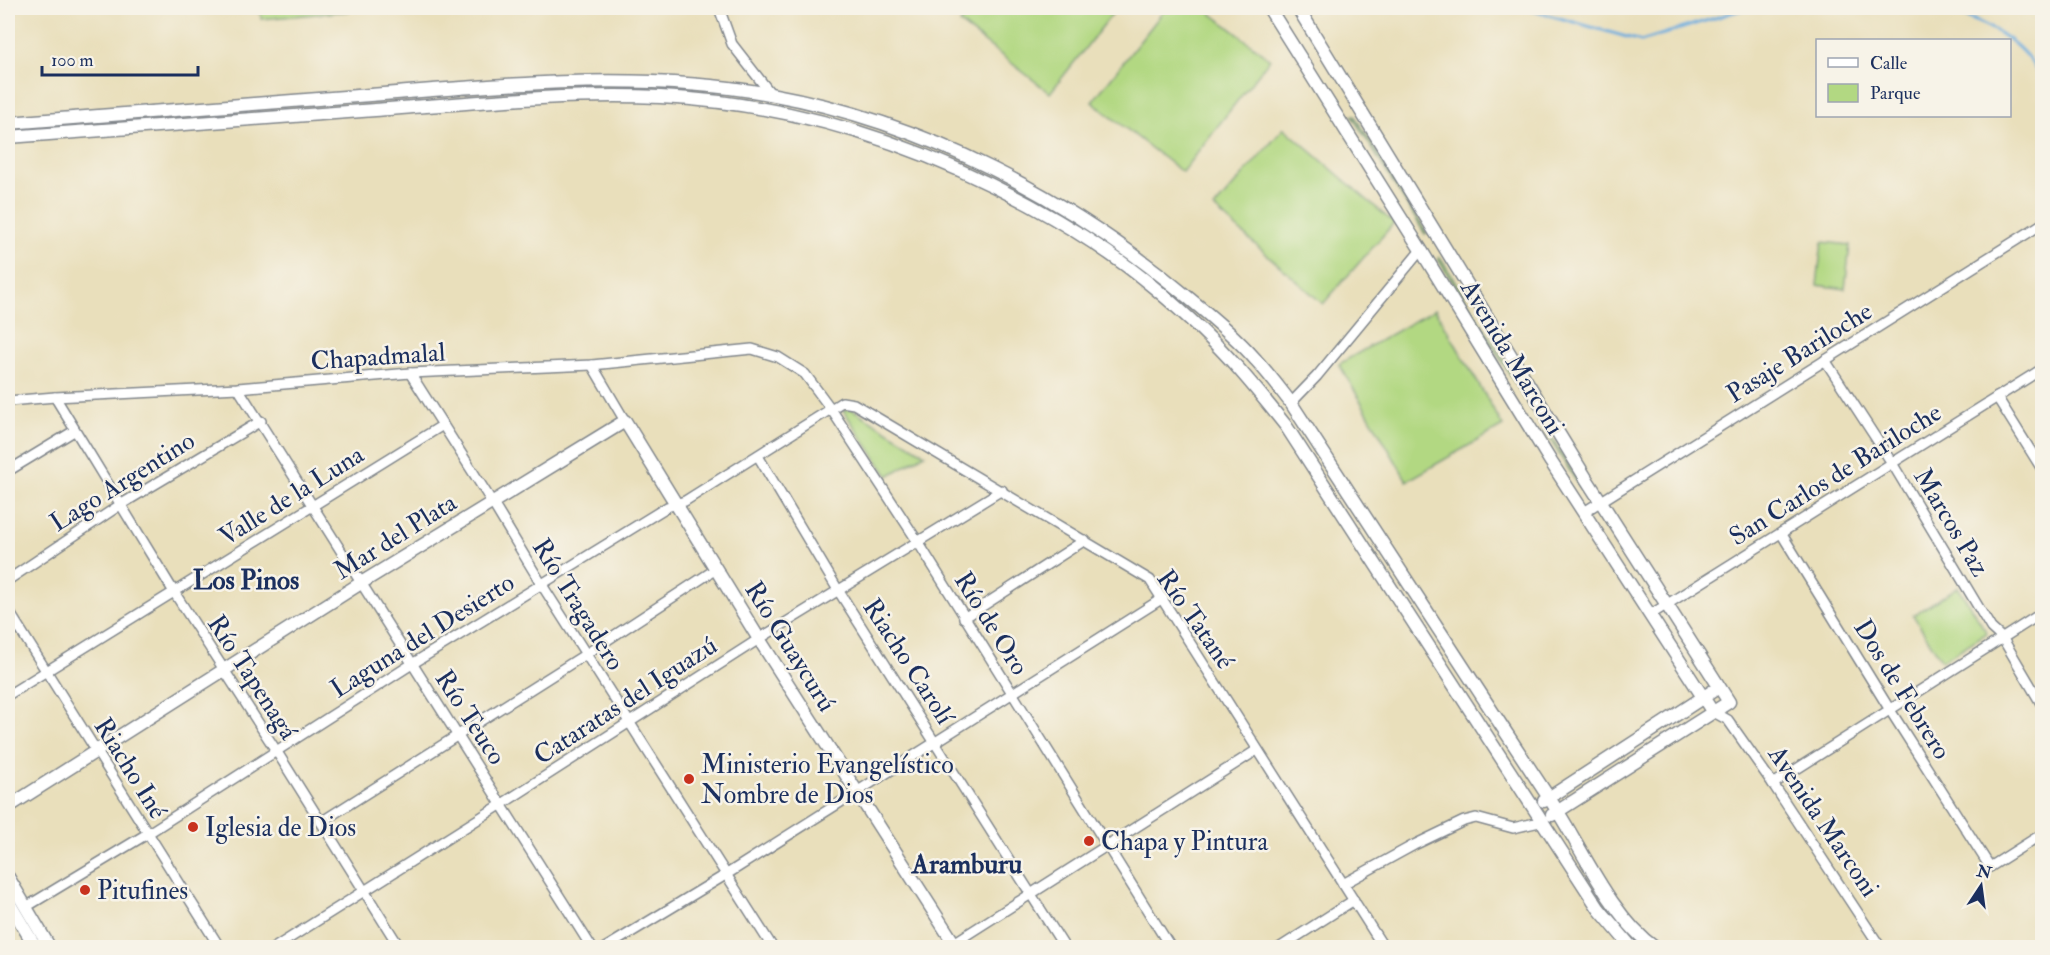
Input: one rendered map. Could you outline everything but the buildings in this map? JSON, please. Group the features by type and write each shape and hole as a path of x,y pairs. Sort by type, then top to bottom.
{"street":[{"path":"719,8 732,44 771,94"},
{"name":"Avenida Marconi","path":"1269,8 1544,452 1703,697 1713,711 1728,720 1881,948"},
{"name":"Avenida Marconi","path":"1298,8 1601,501 1728,702"},
{"path":"8,123 478,86 582,81 662,83 771,94 860,116 918,135 990,167 1061,206 1167,279 1255,358 1292,403 1558,812 1604,889 1630,924 1655,948"},
{"path":"8,137 492,102 581,97 660,97 770,109 856,130 914,150 985,181 1055,219 1109,253 1157,290 1236,365 1286,426 1599,909 1632,948"},
{"name":"Pasaje Bariloche","path":"1584,512 2039,226"},
{"path":"1292,403 1421,250 1439,238"},
{"name":"Chapadmalal","path":"8,401 238,388 410,373 592,366 752,349"},
{"name":"Río de Oro","path":"752,349 778,357 805,375 831,409 918,542 1171,948"},
{"name":"Marcos Paz","path":"1825,360 1892,463 1991,628 2003,639 2043,705"},
{"name":"Río Guaycurú","path":"592,366 759,639 953,946"},
{"name":"San Carlos de Bariloche","path":"1650,615 2043,369"},
{"name":"Río Tragadero","path":"410,373 628,722 773,948"},
{"name":"Río Teuco","path":"238,388 261,421 592,948"},
{"name":"Río Tapenagá","path":"55,397 174,592 400,948"},
{"path":"1997,397 2043,469"},
{"name":"Laguna del Desierto","path":"26,907 147,834 412,664 667,507 685,501 842,402"},
{"name":"Río Tatané","path":"842,402 854,404 1150,580 1384,948"},
{"name":"Lago Argentino","path":"8,580 120,505 261,421"},
{"name":"Mar del Plata","path":"8,807 361,583 625,421"},
{"name":"Valle de la Luna","path":"8,695 443,425"},
{"path":"8,471 74,431"},
{"name":"Riacho Carolí","path":"758,456 838,591 1065,948"},
{"name":"Cataratas del Iguazú","path":"274,948 759,639 1002,490"},
{"name":"Dos de Febrero","path":"1781,533 1990,867 2043,834"},
{"path":"964,618 1085,540"},
{"path":"321,822 716,569"},
{"path":"605,948 727,874 1163,598"},
{"name":"Riacho Iné","path":"8,610 220,948"},
{"path":"1773,784 2043,613"},
{"path":"1534,808 1719,687"},
{"path":"1343,884 1414,845 1464,821 1476,818 1514,828 1544,821 1728,702"},
{"path":"1728,702 1728,720"},
{"path":"953,946 1030,892 1107,846 1257,750"},
{"path":"9,883 50,948"},
{"path":"1280,948 1354,900"},
{"path":"8,901 36,948"}],"green space":[{"path":"260,8 350,8 350,11 261,19"},
{"path":"972,8 1117,8 1050,93 960,23"},
{"path":"1166,8 1204,8 1270,59 1182,172 1092,102"},
{"path":"1354,115 1427,233 1425,234 1352,116"},
{"path":"1284,128 1394,223 1323,304 1214,208"},
{"path":"1822,242 1850,245 1845,289 1817,285"},
{"path":"1440,257 1586,493 1584,494 1438,259"},
{"path":"1435,309 1503,426 1407,481 1339,364"},
{"path":"852,409 925,454 888,476 843,410"},
{"path":"1958,587 1987,633 1942,661 1913,615"}],"waterway":[{"path":"1524,8 1641,41 1747,8"},
{"path":"1942,8 1972,19 2007,39"},
{"path":"2011,42 2025,54 2042,81"}],"place":[{"name":"Ministerio Evangelístico Nombre de Dios","path":"689,779"},
{"name":"Iglesia de Dios","path":"193,827"},
{"name":"Chapa y Pintura","path":"1089,841"},
{"name":"Pitufines","path":"85,890"}],"district":[{"name":"Los Pinos","path":"246,580"},
{"name":"Aramburu","path":"967,864"}]}
